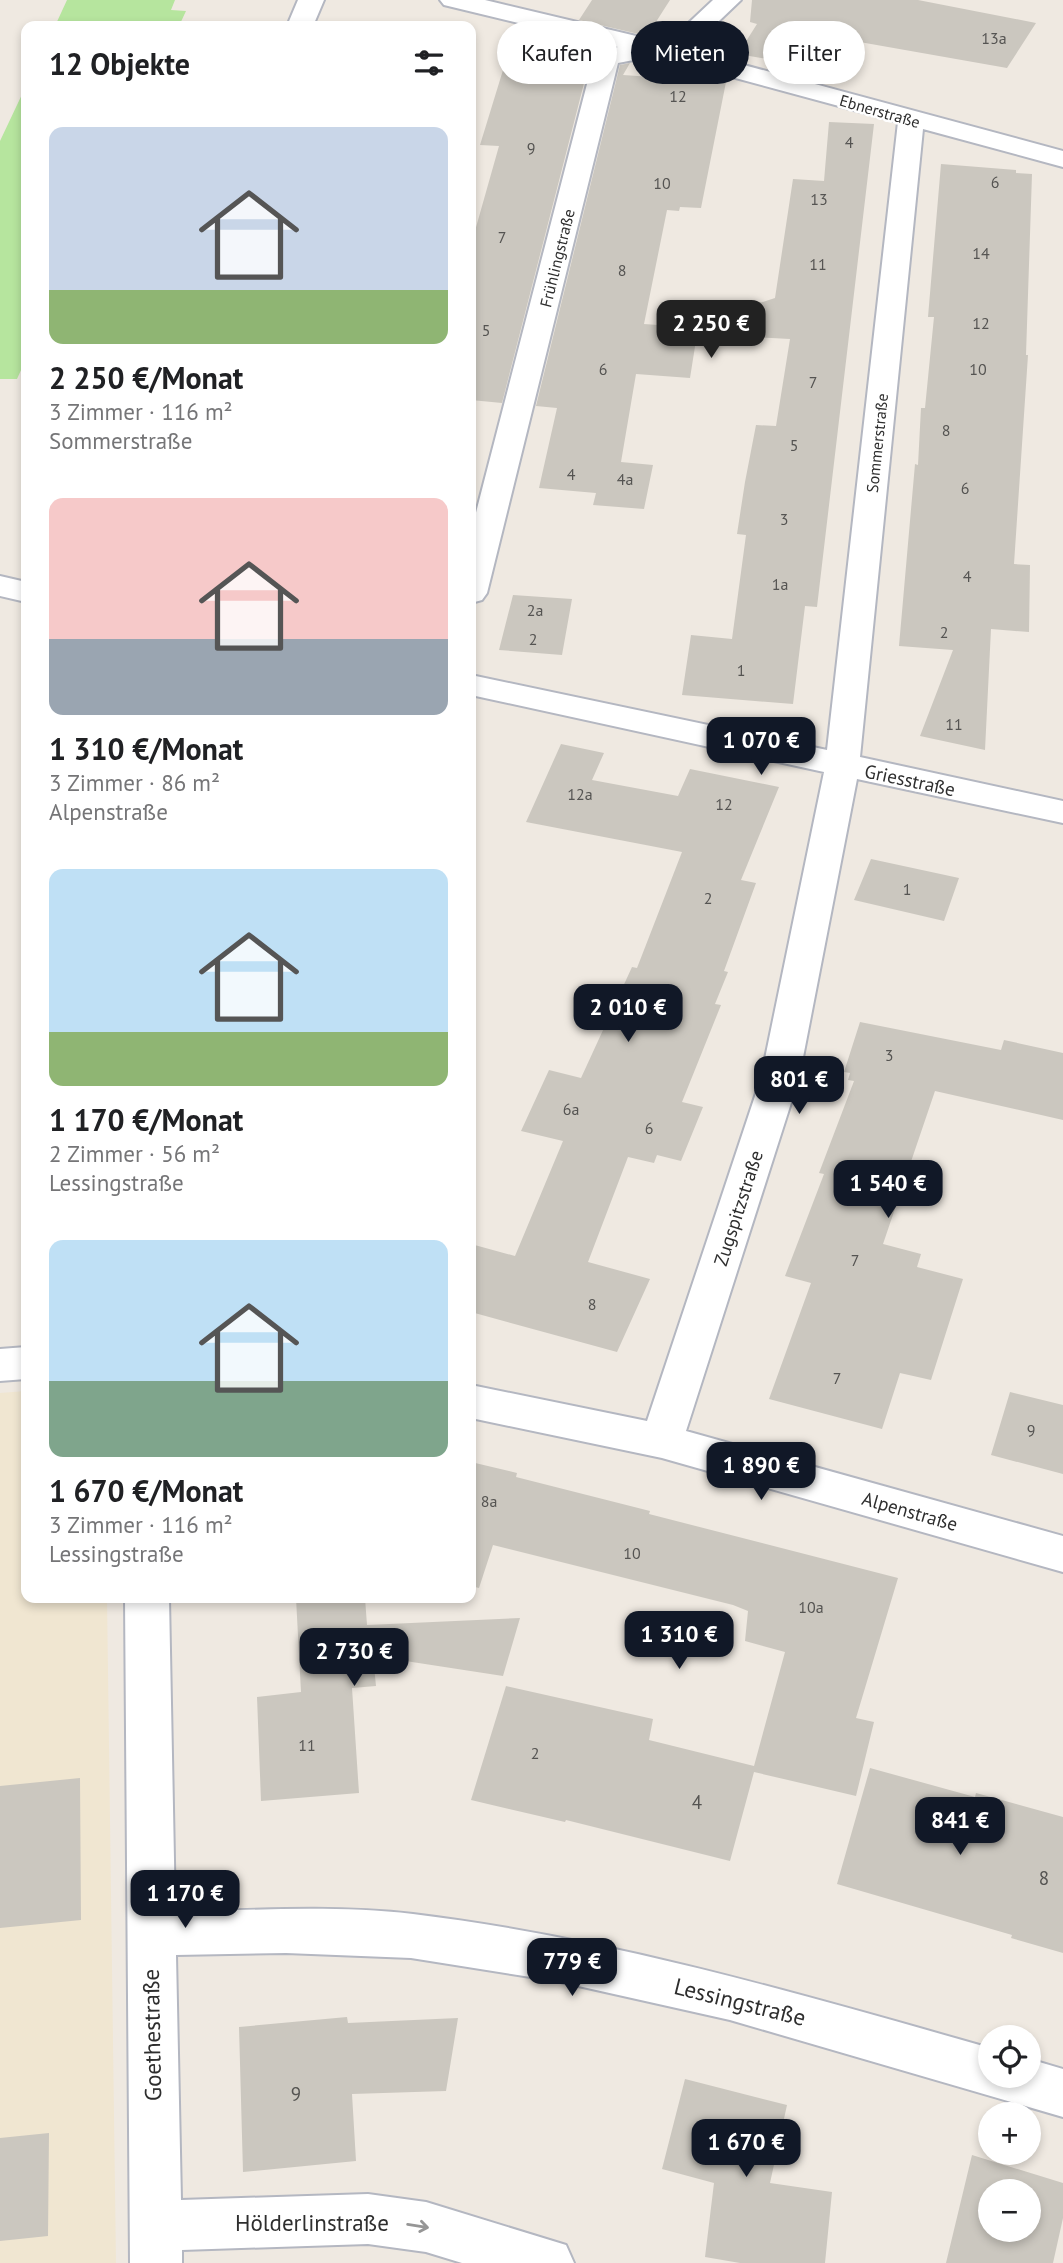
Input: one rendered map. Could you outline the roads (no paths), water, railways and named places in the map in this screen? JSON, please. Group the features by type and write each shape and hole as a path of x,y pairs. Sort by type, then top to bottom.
{"street":[{"path":"302,21 311,0"},
{"name":"Ebnerstraße","path":"453,0 631,43"},
{"name":"Frühlingstraße","path":"705,21 728,0"},
{"name":"Frühlingstraße","path":"476,573 607,57 631,52"},
{"name":"Ebnerstraße","path":"749,75 1063,159"},
{"name":"Sommerstraße","path":"842,766 911,120"},
{"path":"0,586 21,591"},
{"name":"Griesstraße","path":"476,686 1063,812"},
{"name":"Zugspitzstraße","path":"662,1441 780,1078 842,766"},
{"path":"0,1364 21,1363"},
{"name":"Alpenstraße","path":"476,1403 662,1441 1063,1554"},
{"name":"Goethestraße","path":"147,1603 155,2244"},
{"name":"Lessingstraße","path":"151,1934 286,1931 411,1936 556,1959 741,2000 978,2068"},
{"path":"1041,2086 1063,2093"},
{"name":"Hölderlinstraße","path":"155,2244 368,2219 426,2227 548,2263"}]}
